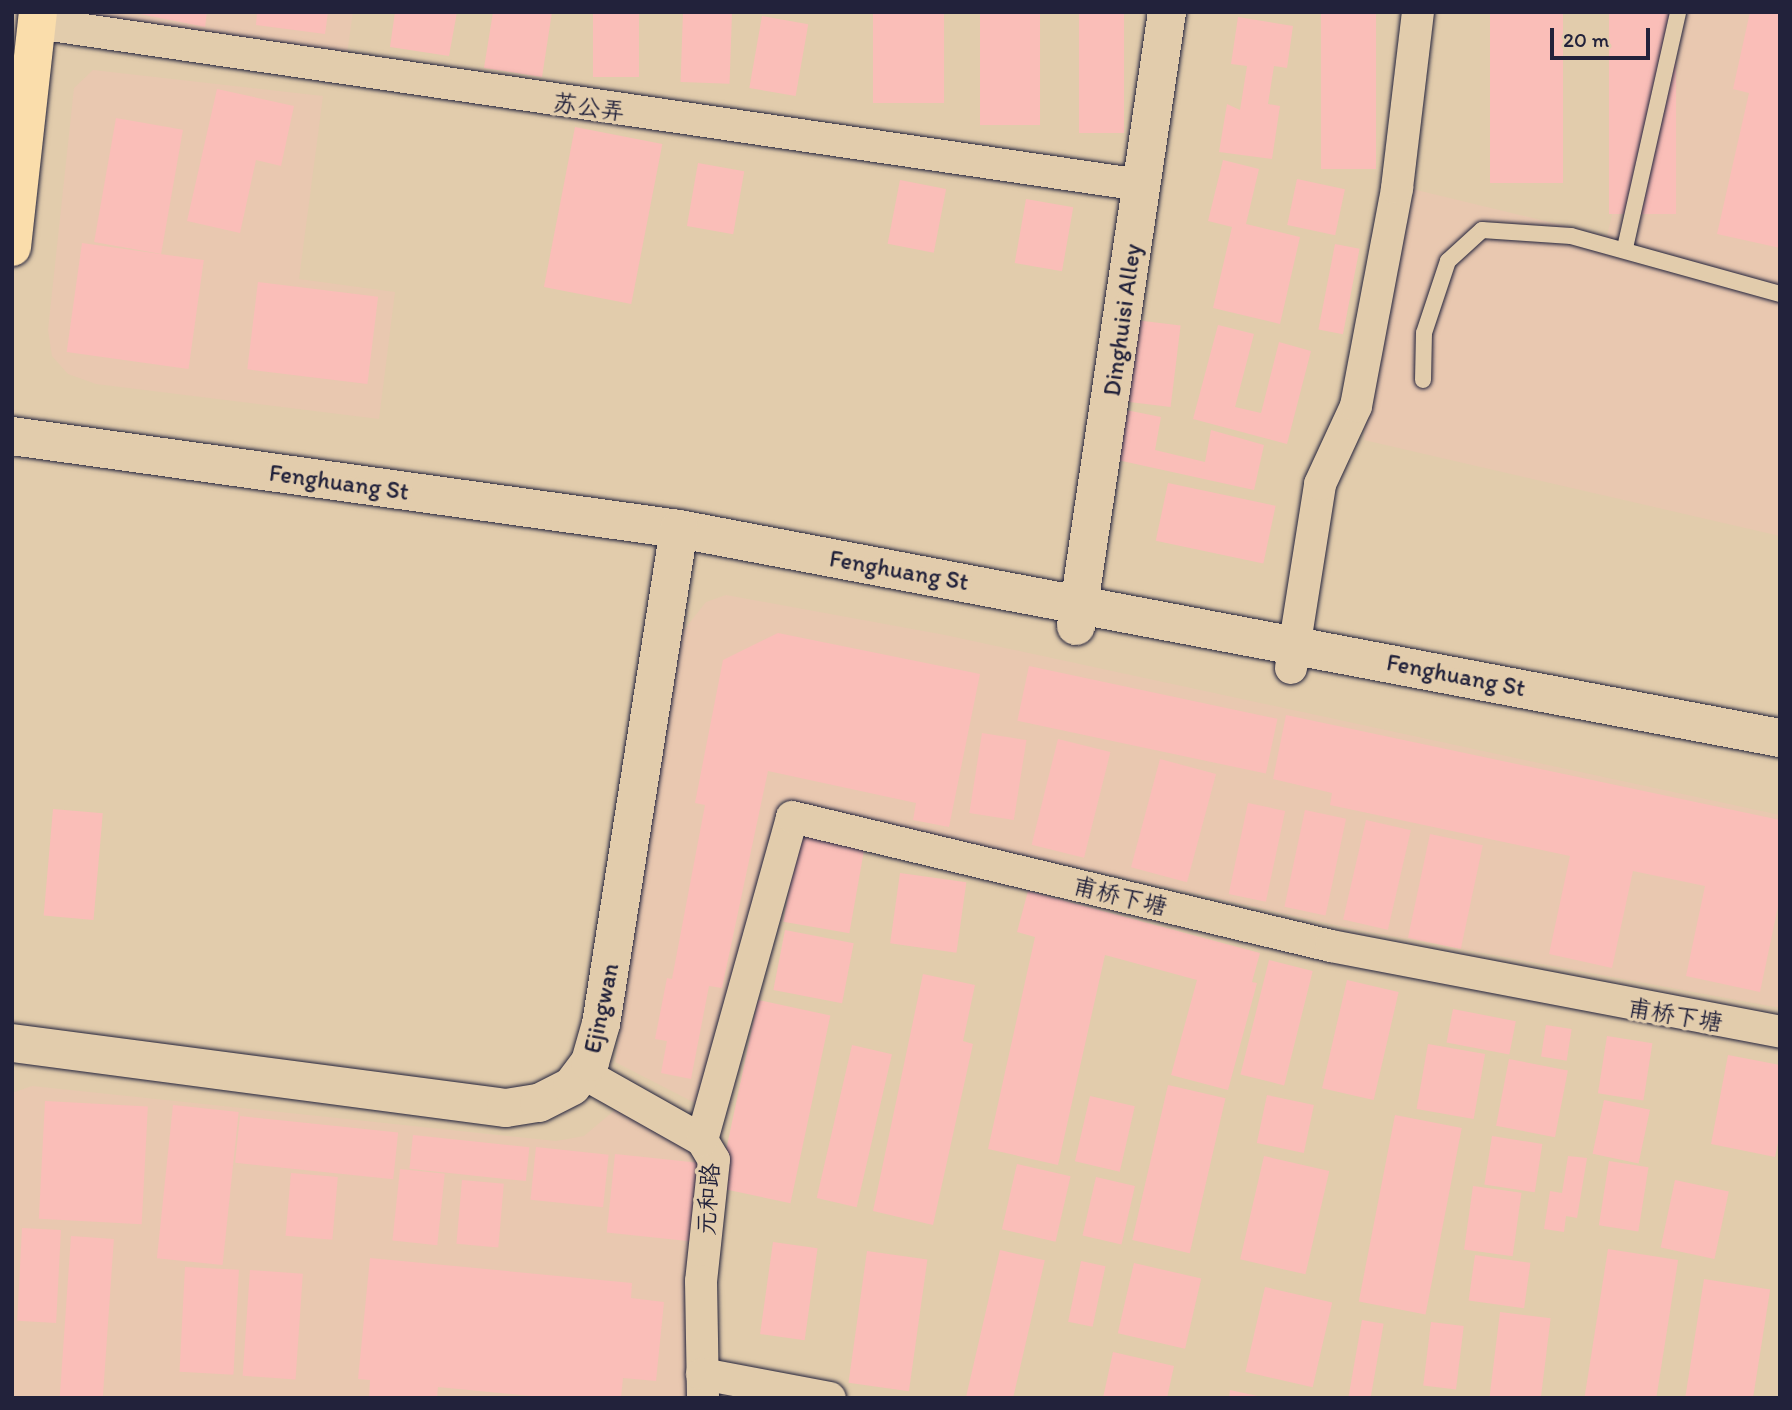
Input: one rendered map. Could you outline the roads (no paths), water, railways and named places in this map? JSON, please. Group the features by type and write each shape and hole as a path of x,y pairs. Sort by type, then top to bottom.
{"main road":[{"name":"Dinghuisi Alley","path":"1078,615 1167,12"},
{"path":"12,247 37,18"},
{"name":"Fenghuang St","path":"12,436 677,541 1294,656 1780,738"},
{"name":"Ejingwan","path":"12,1043 506,1108 549,1100 583,1073 597,1042 677,541"},
{"name":"Fenghuang St","path":"1294,656 1780,764"}],"street":[{"path":"1294,656 1320,484 1356,406 1397,188 1418,12"},
{"name":"苏公弄","path":"37,18 1141,185"},
{"name":"甫桥下塘","path":"702,1140 792,817 1331,946 1780,1032"},
{"name":"元和路","path":"583,1073 702,1140 714,1160 701,1281 703,1386"},
{"path":"703,1386 830,1398"}],"lane":[{"path":"1625,248 1678,12"},
{"path":"1423,380 1424,333 1448,261 1482,230 1571,236 1625,248 1780,295"}]}
